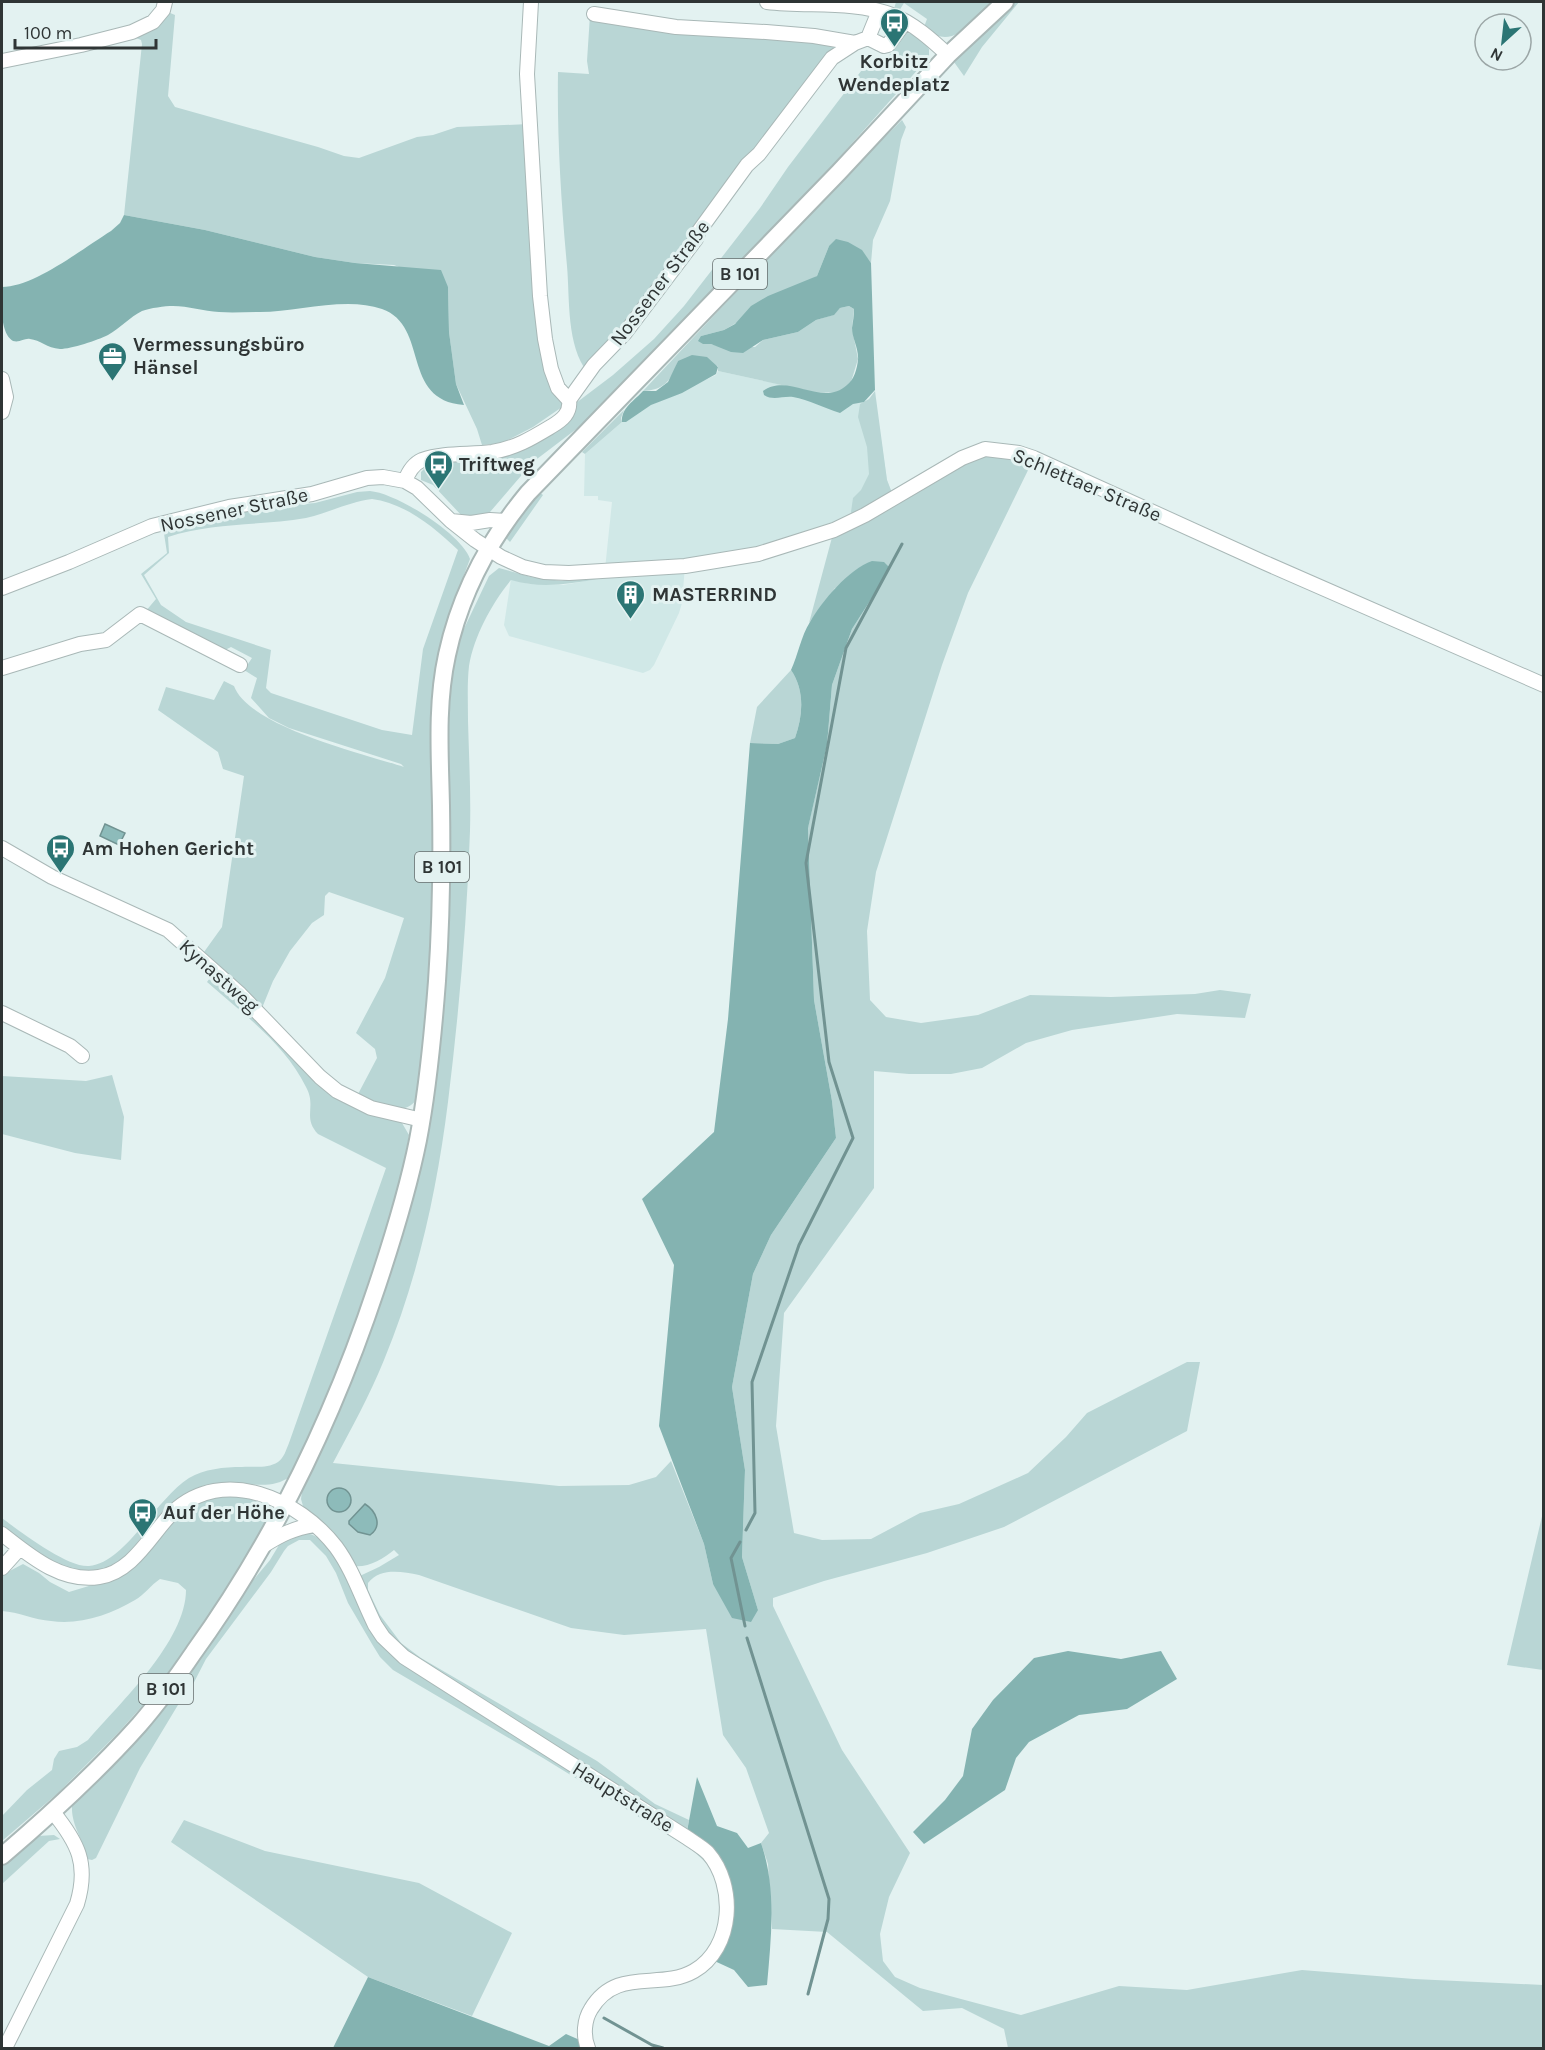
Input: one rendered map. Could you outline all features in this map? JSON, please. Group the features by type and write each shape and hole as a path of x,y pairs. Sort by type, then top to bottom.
{"main road":[{"name":"B 101","path":"2,1856 102,1765 141,1722 204,1639 263,1545 285,1504 326,1419 366,1321 403,1207 422,1120 432,1033 440,919 441,695 447,655 454,626 467,592 488,549 507,521 544,477 948,56 1005,2"}],"street":[{"path":"531,2 526,74 540,296 551,369 558,388 569,400"},
{"path":"767,2 837,4 893,15 923,34 948,56"},
{"path":"2,61 132,32 153,22 164,6"},
{"path":"861,41 879,11"},
{"path":"594,14 676,27 778,33 861,41 884,46 888,45 905,22"},
{"name":"Nossener Straße","path":"2,588 152,526 229,507 312,494 368,478 383,477 405,481 411,469 424,460 500,450 527,441 560,421 570,406 569,400 594,365 626,333 747,165 759,154 832,58 861,41"},
{"path":"2,379 6,397 2,412"},
{"name":"Schlettaer Straße","path":"451,521 488,549 523,567 555,572 685,566 758,554 844,525 962,458 985,449 1003,450 1034,458 1544,685"},
{"path":"405,481 417,488 451,521 471,523 490,520 507,521"},
{"path":"2,668 70,646 106,640 140,614 240,665"},
{"name":"Kynastweg","path":"2,848 52,877 168,930 240,994 320,1077 337,1091 371,1108 422,1120"},
{"path":"2,1013 70,1046 82,1056"},
{"name":"Hauptstraße","path":"2,1534 45,1565 67,1575 98,1577 119,1569 131,1560 163,1523 190,1499 220,1489 255,1492 285,1504 314,1525 336,1547 383,1637 404,1657 708,1853 726,1888 727,1900 725,1925 715,1949 701,1966 683,1975 639,1980 609,1989 599,1997 585,2023 588,2049"},
{"path":"263,1545 297,1527 314,1525"},
{"path":"2,1568 20,1548"},
{"path":"5,2049 77,1904 82,1887 83,1870 79,1854 53,1812"}],"shaded area":[{"path":"896,2 995,2 969,27 953,36 944,37 925,28 927,19 904,3 899,11 894,9"},
{"path":"1014,2 1019,2 982,47 964,76 954,62"},
{"path":"163,10 175,15 168,96 175,107 344,156 359,158 417,137 433,135 457,127 529,124 540,296 562,407 533,427 502,443 482,445 456,384 449,332 448,287 394,265 355,263 315,257 205,230 124,215 142,44 141,40 136,38"},
{"path":"590,15 855,43 844,51 588,373 576,349 570,322 560,169 558,72 589,74 587,61"},
{"path":"906,33 913,34 922,40 929,49 929,57 830,168 583,424 533,462 490,512 477,517 462,516 433,485 421,480 421,472 425,468 511,454 531,446 576,403 613,375 654,339 684,306 760,208 788,167 871,58 882,65"},
{"path":"902,120 906,127 901,140 890,201 873,240 871,263 861,250 829,246 817,276 724,330 701,336 703,344 721,347 755,347 763,340 798,332 816,320 833,315 840,308 849,306 854,309 852,328 858,359 851,382 840,392 818,393 718,371 718,366 678,361 673,374 666,383 656,389 643,391 844,177"},
{"path":"124,215 205,230 315,257 355,263 441,270 448,287 449,332 456,384 464,405 444,400 431,390 423,377 406,330 397,318 382,309 368,305 337,304 274,311 234,312 166,306 142,311 108,335 71,348 55,348 28,339 13,341 6,332 2,317 2,287 28,281 58,266 111,231 120,223"},
{"path":"836,239 848,242 862,250 871,263 875,390 864,402 853,404 840,413 793,397 767,397 763,391 773,386 784,385 827,393 837,391 849,383 856,371 858,356 852,332 854,309 849,306 840,308 834,315 816,320 798,332 763,340 743,353 731,352 698,341 701,336 724,330 735,324 751,306 768,296 817,276 829,246"},
{"path":"692,355 707,357 718,367 716,374 682,393 651,405 626,422 622,422 626,409 643,391 656,391 668,382 678,361"},
{"path":"718,371 876,405 887,480 894,499 834,530 685,566 679,613 654,665 643,673 509,636 504,625 511,579 529,584 563,585 598,579 605,569 612,502 598,500 598,496 584,496 585,454 622,422 651,405 716,375"},
{"path":"875,391 887,480 894,498 985,449 1034,458 968,593 942,665 876,872 867,931 870,1000 886,1017 921,1023 978,1015 1030,995 1111,997 1195,994 1220,990 1251,994 1245,1018 1177,1014 1072,1030 1026,1043 982,1068 951,1074 874,1071 874,1188 784,1313 776,1426 794,1533 822,1540 871,1539 920,1513 959,1504 1028,1473 1066,1437 1087,1413 1187,1362 1200,1362 1187,1431 1004,1527 927,1553 824,1581 773,1598 773,1606 842,1750 910,1853 889,1897 880,1934 883,1961 895,1977 920,1988 1021,2015 1119,1986 1187,1990 1302,1970 1414,1979 1543,1985 1543,2048 1008,2048 1004,2029 962,2008 923,2011 827,1932 772,1929 768,1864 761,1843 769,1833 746,1768 723,1735 706,1629 624,1635 571,1628 419,1575 399,1572 385,1573 368,1583 368,1590 380,1615 401,1643 421,1658 597,1761 655,1804 689,1820 686,1837 712,1868 691,1849 543,1758 393,1670 380,1657 372,1644 348,1603 336,1573 326,1556 310,1540 299,1540 288,1546 206,1659 190,1690 190,1685 140,1768 96,1858 87,1859 72,1813 72,1806 103,1776 145,1729 240,1596 270,1560 282,1540 305,1533 319,1539 332,1552 349,1581 399,1555 394,1550 375,1562 364,1566 353,1566 303,1506 301,1499 302,1491 340,1407 402,1234 416,1186 426,1139 446,729 454,663 461,635 489,576 499,568 531,577 562,581 596,575 598,579 544,585 511,580 485,620 471,655 468,687 470,817 467,899 456,1034 438,1168 425,1233 396,1329 373,1386 333,1463 559,1486 629,1485 656,1477 671,1461 704,1544 713,1584 758,1610 742,1557 745,1470 732,1387 753,1274 771,1235 836,1138 832,1101 814,1000 808,827 827,745 832,685 852,629 884,579 835,588 809,623 834,530 855,520 851,512 853,498 861,490 869,474 867,447 858,417 860,404 869,399"},
{"path":"624,410 622,422 585,454 582,452"},
{"path":"357,492 381,493 427,516 455,538 470,559 448,617 438,657 433,691 435,864 432,977 416,1100 410,1106 396,1109 357,1096 377,1058 375,1049 356,1033 385,978 404,918 329,892 325,896 324,915 312,923 290,951 273,981 262,1008 204,952 222,927 244,776 223,769 218,752 158,710 166,687 214,700 224,681 234,686 244,701 261,714 284,726 310,737 404,767 401,764 289,728 269,718 251,698 257,678 244,670 252,658 231,647 221,652 145,612 156,599 141,574 167,553 163,527 247,509 315,503","holes":["372,499 384,501 419,518 458,550 423,649 412,735 382,730 271,693 266,688 271,650 186,622 161,605 144,575 169,553 168,537 202,529 306,518"]},
{"path":"539,492 543,495 510,542 506,538 509,530"},
{"path":"872,561 884,562 889,567 884,579 852,629 832,685 827,745 808,828 814,1000 832,1101 836,1138 771,1235 753,1274 732,1387 745,1470 742,1557 758,1610 751,1622 732,1618 713,1584 704,1544 659,1426 674,1265 642,1199 714,1132 728,1019 750,743 778,744 795,738 800,721 801,695 791,670 804,633 815,614 845,578"},
{"path":"791,670 801,695 800,721 795,738 778,744 750,743 757,707"},
{"path":"105,824 125,833 119,845 100,836"},
{"path":"212,975 333,1096 352,1106 402,1123 409,1135 400,1184 388,1228 343,1364 291,1476 283,1481 266,1485 222,1483 202,1487 185,1496 156,1523 154,1522 137,1543 138,1545 117,1564 102,1570 86,1572 71,1569 56,1563 2,1526 2,1518 57,1555 80,1565 89,1566 102,1562 115,1554 176,1488 189,1478 214,1469 269,1466 282,1458 386,1168 318,1134 311,1122 309,1094 297,1071 262,1030 207,982"},
{"path":"112,1075 124,1117 121,1160 75,1153 2,1134 2,1076 86,1081"},
{"path":"339,1488 347,1492 351,1500 347,1508 339,1512 331,1508 327,1500 331,1492"},
{"path":"227,1495 257,1502 265,1512 265,1519 263,1529 219,1603 152,1695 117,1734 58,1793 2,1841 2,1816 27,1790 52,1770 54,1759 59,1751 77,1747 88,1740 149,1670 175,1630 183,1610 186,1590 178,1583 160,1579 138,1598 105,1614 84,1620 62,1622 2,1611 2,1575 23,1564 69,1592 112,1579 184,1510 203,1500"},
{"path":"365,1504 377,1519 376,1527 370,1535 358,1532 349,1524 349,1521"},
{"path":"1544,1512 1543,1670 1507,1665"},
{"path":"1068,1651 1121,1659 1161,1651 1177,1679 1127,1709 1079,1715 1029,1742 1016,1758 1005,1790 924,1844 913,1832 945,1800 963,1776 972,1729 993,1700 1034,1658"},
{"path":"697,1777 717,1826 737,1833 748,1848 761,1843 769,1878 772,1914 767,1985 748,1987 734,1970 708,1958 721,1938 719,1871 686,1837"},
{"path":"184,1820 265,1851 419,1883 512,1933 472,2016 368,1977 171,1842"},
{"path":"54,1835 60,1839 49,1841 2,1884 2,1864 38,1836"},
{"path":"368,1977 549,2046 566,2034 582,2041 584,2048 333,2048"}],"waterway":[{"path":"746,1530 755,1513 752,1382 799,1245 853,1138 829,1062 806,863 846,648 902,544"},
{"path":"740,1542 731,1558 745,1626"},
{"path":"747,1638 829,1899 828,1919 808,1994"},
{"path":"604,2018 652,2045 663,2048"}],"place":[{"name":"Korbitz Wendeplatz","path":"894,48"},
{"name":"Vermessungsbüro Hänsel","path":"112,382"},
{"name":"Triftweg","path":"438,490"},
{"name":"MASTERRIND","path":"631,620"},
{"name":"Am Hohen Gericht","path":"61,874"},
{"name":"Auf der Höhe","path":"142,1538"}]}
